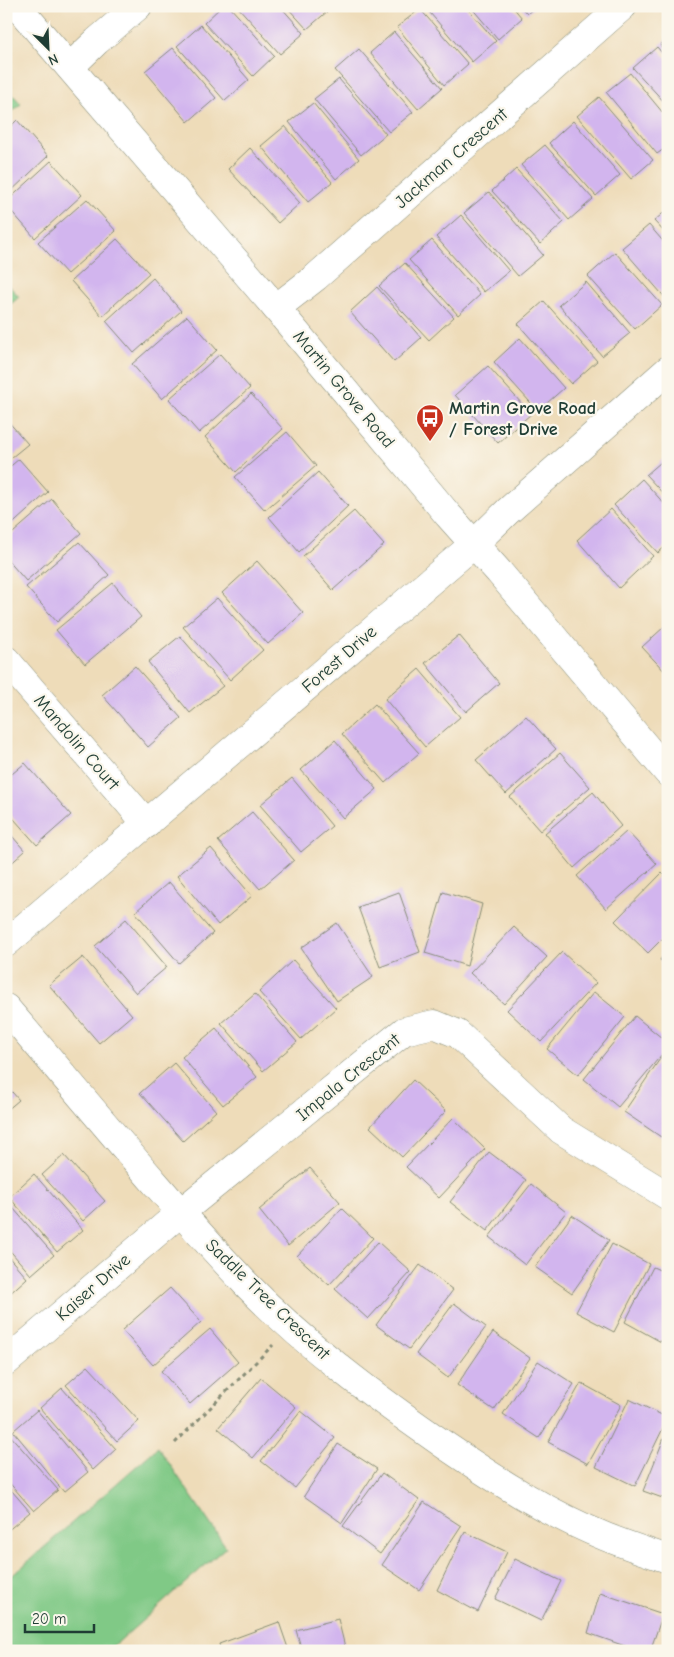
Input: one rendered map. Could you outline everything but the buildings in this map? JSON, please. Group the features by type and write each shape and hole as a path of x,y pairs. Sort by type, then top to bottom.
{"street":[{"name":"Martin Grove Road","path":"18,6 276,308 668,773"},
{"path":"70,67 138,6"},
{"name":"Jackman Crescent","path":"276,308 316,277 624,6"},
{"name":"Forest Drive","path":"6,943 474,544 508,511 668,370"},
{"name":"Mandolin Court","path":"6,660 147,824"},
{"name":"Saddle Tree Crescent","path":"6,1008 181,1212 246,1283 313,1347 369,1391 491,1476 547,1508 604,1536 668,1559"},
{"name":"Impala Crescent","path":"181,1212 404,1031 434,1024 458,1034 562,1130 668,1196"},
{"name":"Kaiser Drive","path":"6,1362 181,1212"}],"path":[{"path":"174,1443 292,1327"}],"green space":[{"path":"6,87 21,104 6,117"},
{"path":"6,282 19,297 6,308"},
{"path":"158,1447 226,1547 108,1651 6,1651 6,1581"}],"place":[{"name":"Martin Grove Road / Forest Drive","path":"430,442"}]}
